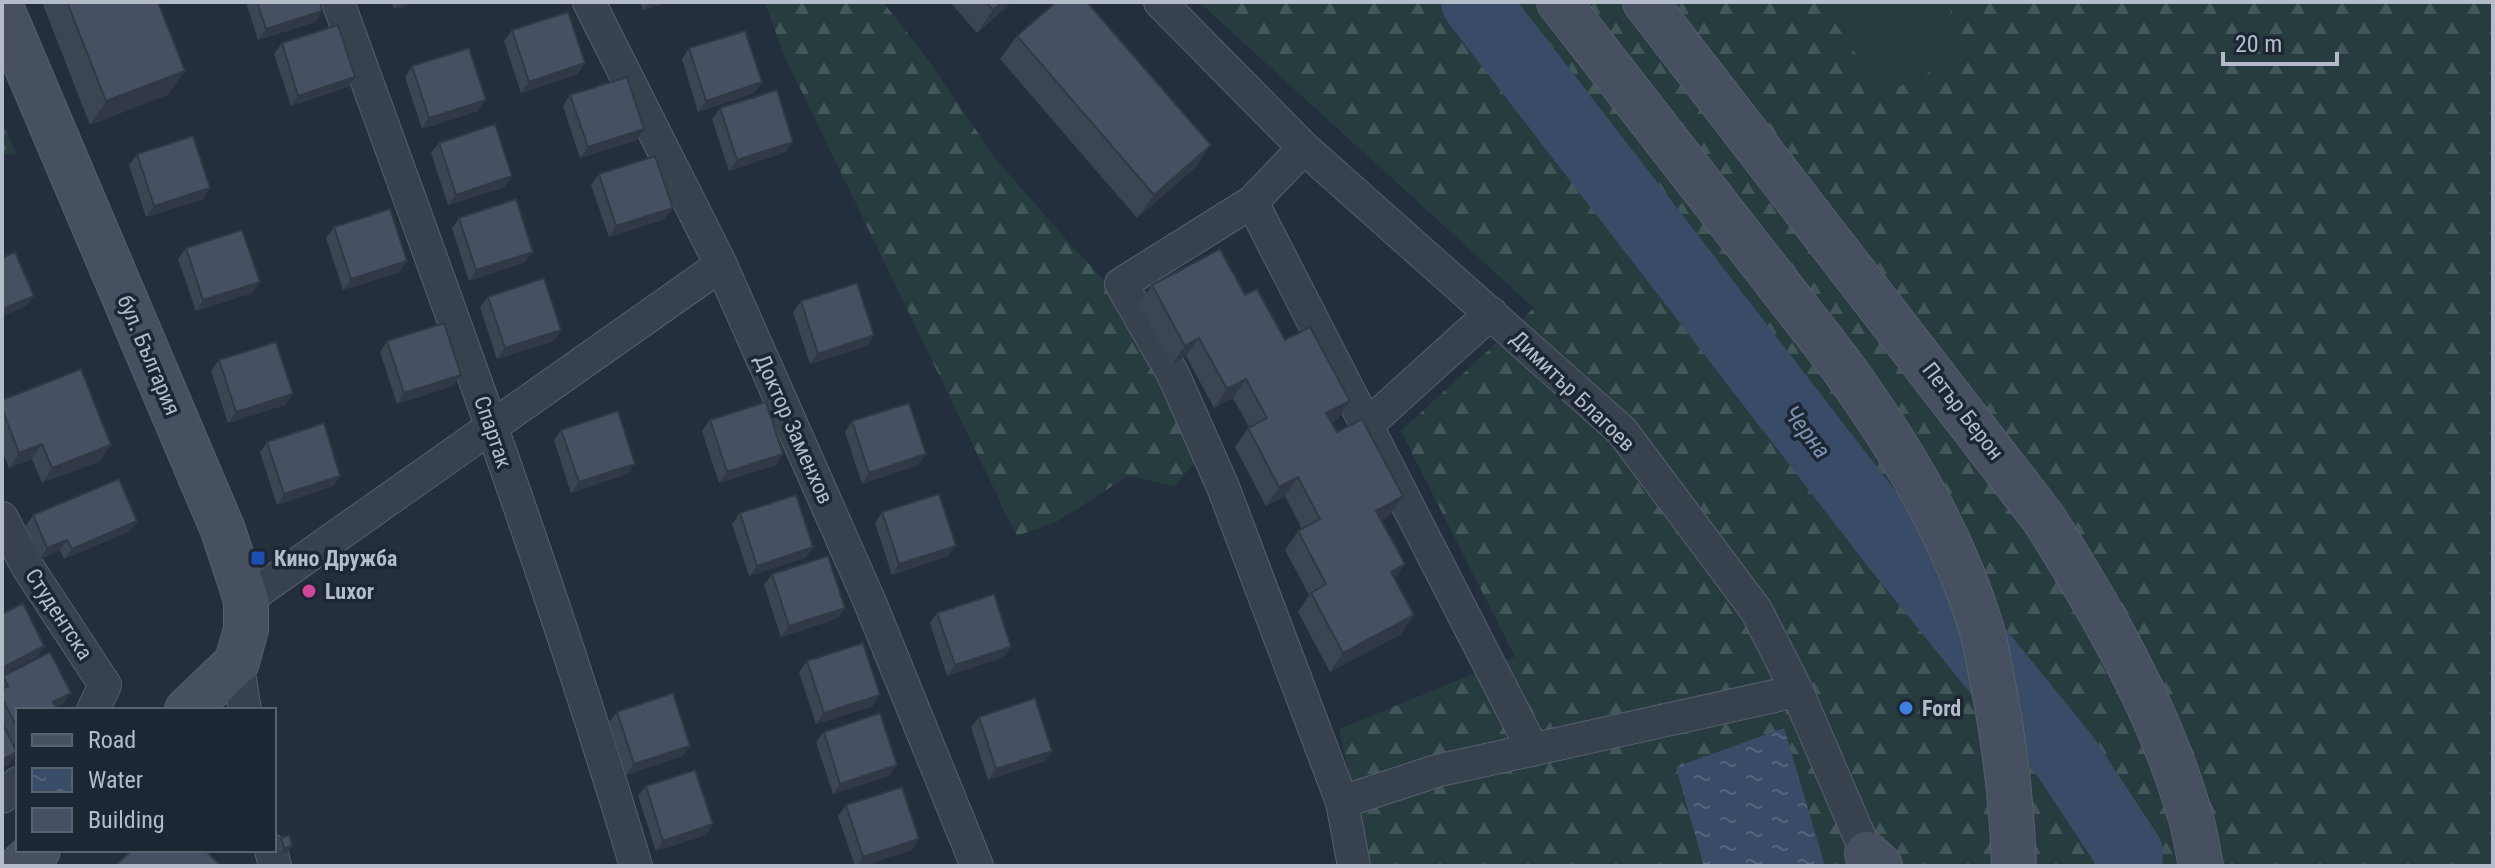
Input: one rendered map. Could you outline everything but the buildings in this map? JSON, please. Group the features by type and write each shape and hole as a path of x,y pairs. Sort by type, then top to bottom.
{"main road":[{"path":"1559,2 1868,402 1908,465 1942,530 1982,631 2005,745 2013,833 1988,866"},
{"name":"Петър Берон","path":"1645,2 2044,519 2091,593 2137,677 2190,812 2201,866"},
{"name":"бул. България","path":"2,9 223,530 246,600 246,629 237,662"},
{"path":"189,708 237,662"},
{"path":"21,866 36,852"}],"street":[{"name":"Спартак","path":"338,2 491,426 590,713 636,866"},
{"name":"Доктор Заменхов","path":"589,2 721,265 869,600 977,866"},
{"name":"Димитър Благоев","path":"1160,2 1304,148 1622,431 1756,610 1797,691 1873,862"},
{"path":"1304,148 1252,202 1121,284 1173,374 1223,487 1342,802 1354,866"},
{"path":"1252,202 1533,750"},
{"path":"246,600 721,265"},
{"path":"1366,426 1491,313"},
{"name":"Студентска","path":"2,518 27,566 105,685 94,708"},
{"name":"бул. България","path":"237,662 245,708"},
{"path":"1342,802 1436,771 1797,691"}],"green space":[{"path":"765,2 883,2 926,57 998,162 1134,312 1208,446 1175,486 1128,476 1058,521 1017,536 783,53"},
{"path":"1199,2 2493,2 2493,866 1370,866 1339,729 1515,657 1401,431 1534,308"},
{"path":"1821,2 1948,2 1962,57 1883,94"},
{"path":"2,120 16,154 2,155"}],"water":[{"path":"1784,728 1825,866 1704,866 1676,767"}],"waterway":[{"name":"Черна","path":"1475,2 1895,546 2065,756 2129,853 2128,866"}],"place":[{"name":"Кино Дружба","path":"258,558"},
{"name":"Luxor","path":"309,591"},
{"name":"Ford","path":"1906,708"}]}
